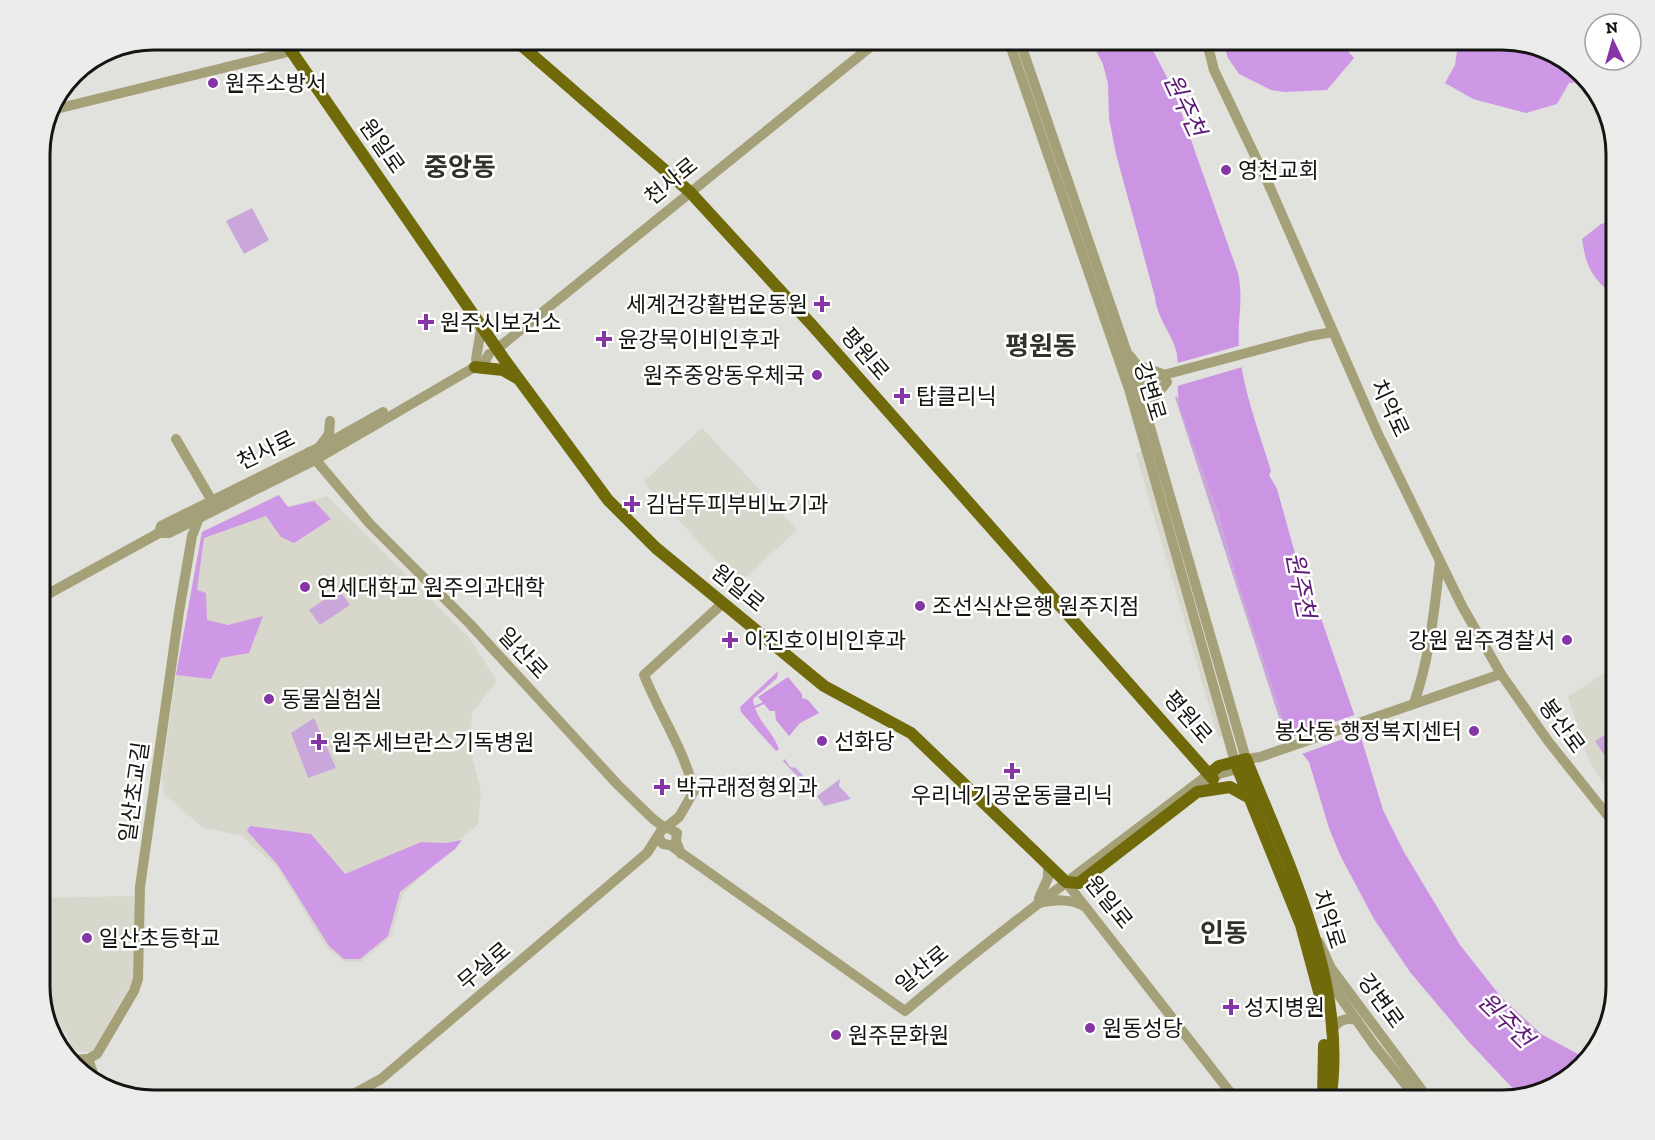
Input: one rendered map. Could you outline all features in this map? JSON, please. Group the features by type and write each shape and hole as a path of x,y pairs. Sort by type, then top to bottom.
{"main road":[{"name":"평원로","path":"527,50 690,192 811,324 1211,776"},
{"name":"원일로","path":"292,51 482,324 493,352 518,378 608,500 656,548 824,686 911,733 1065,882"},
{"path":"475,363 503,370 518,378"},
{"path":"1211,776 1219,766 1242,764"},
{"name":"치악로","path":"1242,764 1246,796 1305,922"},
{"name":"치악로","path":"1242,764 1305,922 1318,983 1323,1026 1323,1090"},
{"path":"1065,882 1079,883 1125,843 1197,792 1230,787 1246,796"},
{"name":"강변로","path":"1305,922 1324,974"},
{"name":"치악로","path":"1324,974 1331,1031 1332,1090"}],"street":[{"name":"천사로","path":"159,533 161,526 312,456 321,446 475,363 485,361 493,352 866,50"},
{"name":"강변로","path":"1012,50 1133,388 1242,764"},
{"name":"강변로","path":"1022,50 1126,351 1133,388 1147,418 1242,764"},
{"name":"치악로","path":"1209,50 1214,70 1273,194 1333,332 1440,562 1501,674"},
{"path":"60,108 292,51"},
{"path":"475,363 482,324"},
{"path":"1133,388 1333,332"},
{"path":"1126,351 1137,365 1160,380"},
{"name":"천사로","path":"50,593 159,533 169,533 235,501 475,363"},
{"path":"1147,418 1160,380"},
{"path":"321,446 329,434 330,421"},
{"path":"176,439 212,501 199,518"},
{"name":"일산로","path":"312,456 363,517 469,622 653,819 681,854 905,1011 1065,882"},
{"path":"192,536 202,524 230,511 235,501"},
{"name":"일산초교길","path":"88,1059 97,1054 134,991 138,979 140,888 192,536 199,518"},
{"path":"1414,703 1426,659 1440,562"},
{"path":"668,836 694,791 682,751 644,675 723,603"},
{"path":"1242,764 1501,674"},
{"name":"봉산로","path":"1501,674 1555,750 1606,814"},
{"path":"1197,792 1211,776"},
{"path":"1125,843 1211,776"},
{"name":"무실로","path":"361,1090 381,1079 668,836"},
{"path":"1035,904 1044,891 1048,864"},
{"name":"원일로","path":"1065,882 1228,1090"},
{"path":"1035,904 1074,901 1088,909"},
{"name":"강변로","path":"1305,922 1331,968 1422,1090"},
{"name":"강변로","path":"1324,974 1411,1090"},
{"path":"1331,1031 1338,1022 1350,1018 1357,1020"},
{"path":"80,1059 88,1059 92,1070"}],"shaded area":[{"path":"1225,50 1347,50 1354,58 1327,90 1284,92 1271,90 1239,74"},
{"path":"1457,50 1522,52 1547,60 1578,82 1569,83 1557,104 1526,113 1473,99 1445,83 1455,65"},
{"path":"252,208 269,240 244,254 226,221"},
{"path":"1606,223 1606,288 1588,265 1582,239"},
{"path":"1177,396 1218,512 1234,571 1289,738 1286,739 1175,397"},
{"path":"702,428 797,530 738,584 643,482"},
{"path":"1141,451 1222,736 1218,737 1136,454"},
{"name":"원주세브란스기독병원","path":"279,495 288,507 327,496 469,638 497,681 472,713 470,750 481,791 478,825 453,844 403,894 391,936 361,962 344,962 326,947 277,867 242,836 202,827 164,794 162,776 176,675 202,532"},
{"path":"279,495 288,507 314,501 331,519 294,543 281,537 266,516 204,538 197,590 206,593 207,620 228,625 263,616 249,653 221,658 211,679 176,675 202,532"},
{"path":"339,590 350,605 320,625 309,610"},
{"path":"778,671 777,678 753,699 757,713 776,742 779,749 776,751 741,712 740,707"},
{"path":"1606,672 1606,787 1589,761 1568,697"},
{"path":"314,718 336,768 308,778 291,733"},
{"path":"1606,734 1606,758 1595,741"},
{"path":"785,759 790,767 796,768 810,783 817,780 809,786 814,795 783,761"},
{"path":"840,779 839,786 851,799 824,806 817,796"},
{"path":"250,826 311,834 345,874 421,842 446,843 462,840 455,849 400,892 388,936 360,959 344,959 329,946 278,865 247,831"},
{"name":"일산초등학교","path":"134,896 135,978 92,1052 73,1052 66,1031 60,1031 55,1020 50,993 50,898"}],"water":[{"name":"원주천","path":"1096,50 1153,50 1173,89 1238,273 1241,362 1252,409 1271,471 1269,475 1277,489 1303,582 1322,621 1354,714 1383,810 1404,852 1460,945 1501,997 1541,1034 1579,1055 1565,1069 1541,1083 1514,1090 1468,1041 1410,972 1374,919 1340,855 1329,828 1309,762 1289,738 1234,571 1218,512 1180,408 1177,355 1156,305 1116,154 1109,118 1108,84 1103,64"},
{"path":"788,677 802,694 802,698 808,700 819,713 800,723 789,736 776,720 775,711 770,711 758,697"}],"pier":[{"path":"1242,345 1246,366 1174,387 1174,364"},
{"path":"1357,714 1363,732 1299,755 1286,739"}],"waterway":[{"path":"748,710 764,703"}],"place":[{"name":"원주소방서","path":"213,83"},
{"name":"영천교회","path":"1226,170"},
{"name":"세계건강활법운동원","path":"822,304"},
{"name":"원주시보건소","path":"426,322"},
{"name":"윤강묵이비인후과","path":"604,339"},
{"name":"원주중앙동우체국","path":"817,375"},
{"name":"탑클리닉","path":"902,396"},
{"name":"김남두피부비뇨기과","path":"632,504"},
{"name":"연세대학교 원주의과대학","path":"305,587"},
{"name":"조선식산은행 원주지점","path":"920,606"},
{"name":"이진호이비인후과","path":"730,640"},
{"name":"강원 원주경찰서","path":"1567,640"},
{"name":"동물실험실","path":"269,699"},
{"name":"봉산동 행정복지센터","path":"1474,731"},
{"name":"선화당","path":"822,741"},
{"name":"원주세브란스기독병원","path":"319,742"},
{"name":"우리네기공운동클리닉","path":"1012,771"},
{"name":"박규래정형외과","path":"662,787"},
{"name":"일산초등학교","path":"87,938"},
{"name":"성지병원","path":"1231,1007"},
{"name":"원동성당","path":"1090,1028"},
{"name":"원주문화원","path":"836,1035"}],"district":[{"name":"중앙동","path":"460,167"},
{"name":"평원동","path":"1041,346"},
{"name":"인동","path":"1224,933"}]}
